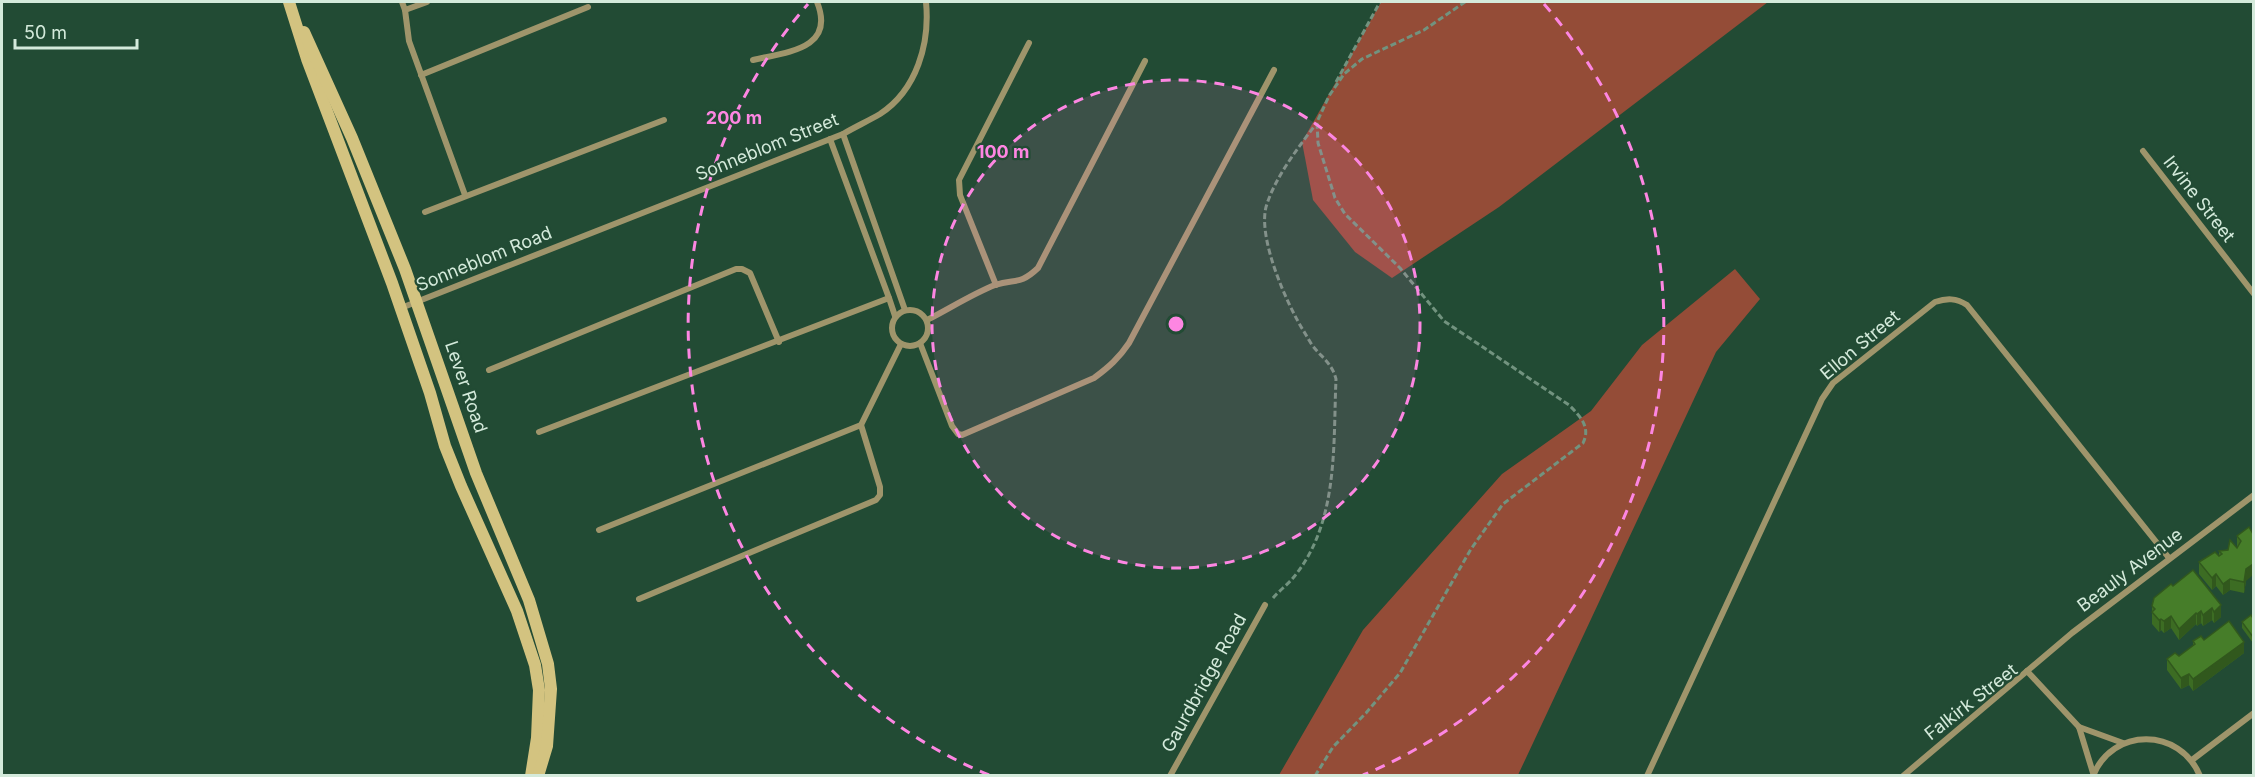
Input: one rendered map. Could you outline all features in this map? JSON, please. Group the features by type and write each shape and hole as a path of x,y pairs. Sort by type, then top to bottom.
{"main road":[{"name":"Lever Road","path":"289,2 303,48 400,308 445,446 517,611 535,665 539,690 537,738 531,776"},
{"name":"Lever Road","path":"296,21 315,54 352,138 416,302 476,473 529,600 548,664 551,705 541,776"}],"street":[{"path":"402,2 409,41 465,195"},
{"path":"405,10 427,2"},
{"path":"753,60 798,49 816,38 821,29 823,16 817,2"},
{"name":"Sonneblom Street","path":"578,238 843,134 881,113 909,84 924,48 927,27 926,2"},
{"path":"421,75 588,8"},
{"path":"996,285 960,195 959,180 1029,43"},
{"path":"927,320 996,285 1018,282 1028,277 1043,261 1145,61"},
{"path":"920,343 952,426 958,434 962,435 1094,378 1111,366 1120,358 1129,343 1274,70"},
{"path":"425,212 664,120"},
{"path":"843,134 905,310"},
{"path":"830,139 890,298 895,316 891,329 896,341 908,346 920,343 928,333 927,320 918,311 905,310 895,316"},
{"name":"Irvine Street","path":"2143,151 2253,294"},
{"path":"854,201 865,197"},
{"name":"Sonneblom Road","path":"400,308 578,238"},
{"path":"489,370 736,269 750,273 779,342"},
{"path":"539,432 890,298"},
{"name":"Ellon Street","path":"1647,776 1822,399 1833,383 1935,302 1958,299 1966,305 2169,558"},
{"path":"599,530 861,425 901,344"},
{"path":"639,599 876,500 880,495 880,487 861,425"},
{"name":"Beauly Avenue","path":"2027,671 2072,633 2253,495"},
{"name":"Gaurdbridge Road","path":"1170,776 1265,605"},
{"name":"Falkirk Street","path":"1903,776 2027,671 2079,727 2093,774"},
{"path":"2192,760 2253,713"},
{"name":"Falkirk Street","path":"2079,727 2123,743"},
{"path":"2093,774 2105,755 2123,743 2138,738 2153,738 2181,749 2192,760 2200,776"}],"path":[{"path":"1265,605 1293,578 1309,553 1320,528 1332,487 1336,379 1333,368 1313,346 1300,325 1279,279 1265,231 1266,209 1274,187 1317,122 1380,2"},
{"path":"1329,96 1344,74 1362,59 1424,30 1465,2"},
{"path":"1315,776 1333,747 1400,673 1471,549 1503,504 1583,443 1586,436 1586,427 1581,417 1569,405 1444,321 1400,268 1345,214 1335,198 1327,176 1318,143 1317,122"}],"shaded area":[{"path":"1381,2 1768,2 1499,207 1392,278 1355,252 1313,200 1302,142"},
{"path":"1735,269 1760,299 1716,352 1518,775 1279,775 1363,630 1502,474 1591,411 1642,345"}],"building":[{"path":"2249,527 2253,534 2253,564 2246,569 2244,582 2230,579 2223,584 2216,574 2212,578 2199,562 2215,552 2219,556 2222,554 2219,551 2228,550 2230,540 2237,548 2241,541 2237,536"},
{"path":"2193,570 2221,605 2214,612 2212,608 2203,615 2201,611 2196,613 2179,629 2171,616 2164,621 2159,620 2152,612 2155,609 2152,606 2154,598"},
{"path":"2251,615 2253,618 2253,637 2242,622"},
{"path":"2229,621 2244,642 2193,679 2189,674 2181,678 2167,659 2175,653 2179,656 2195,644 2193,641 2201,636 2204,640"}]}
